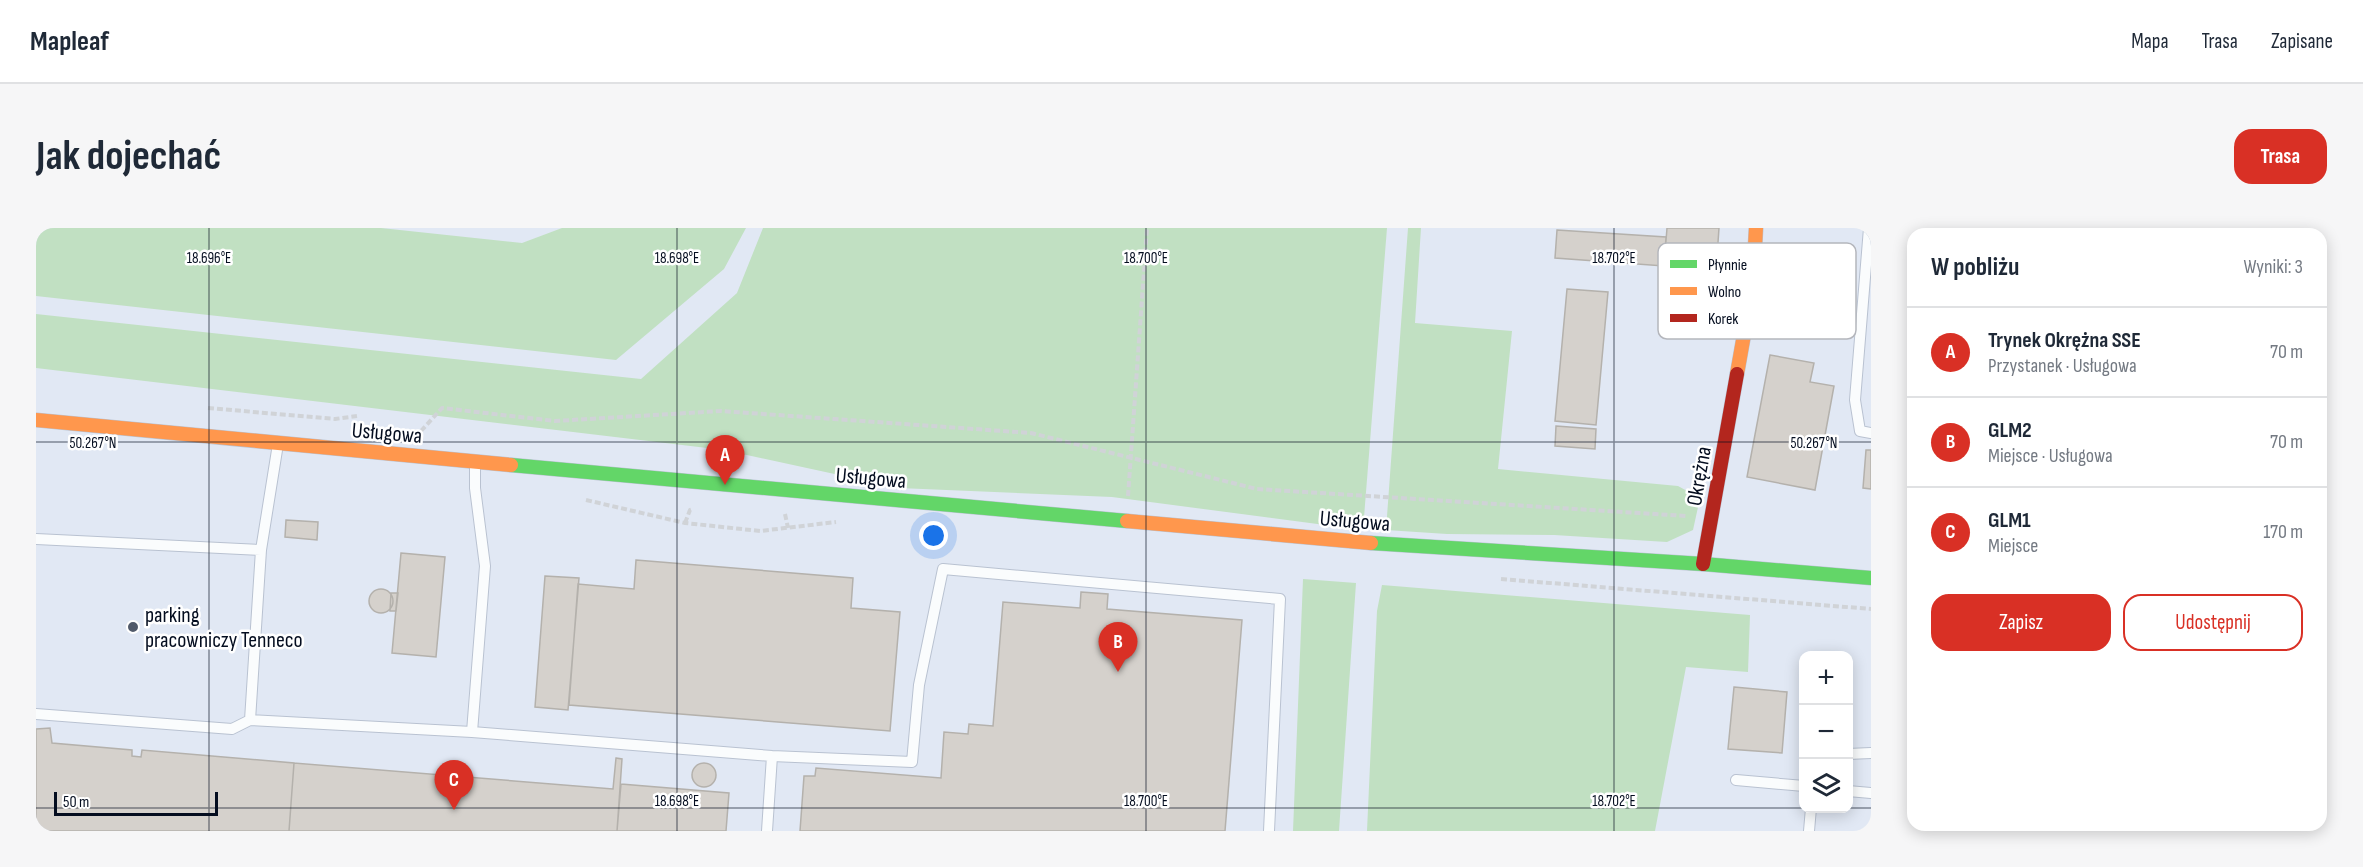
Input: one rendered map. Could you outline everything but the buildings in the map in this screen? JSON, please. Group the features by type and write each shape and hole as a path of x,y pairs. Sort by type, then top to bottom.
{"street":[{"name":"Okrężna","path":"1755,243 1756,228"},
{"name":"Okrężna","path":"1703,564 1743,339"},
{"name":"Usługowa","path":"36,420 1372,543 1703,564"},
{"path":"1703,564 1871,578"}],"lane":[{"path":"1869,228 1855,400 1860,431 1871,434"},
{"path":"250,720 261,550 278,444"},
{"path":"472,732 485,566 475,488 475,462"},
{"path":"36,539 261,550"},
{"path":"36,714 232,729 250,720 472,732 772,756 912,762 919,685 943,569 1280,599 1269,831"},
{"path":"1853,754 1871,753"},
{"path":"767,831 772,756"},
{"path":"1736,780 1799,786"},
{"path":"1853,791 1871,793"},
{"path":"1809,831 1811,813"}],"path":[{"path":"1126,520 1147,228"},
{"path":"208,408 335,419 357,416"},
{"path":"400,454 442,408 555,421 721,411 1031,433 1257,489 1712,518"},
{"path":"685,523 690,510 699,507"}],"green space":[{"path":"36,228 381,228 522,243 562,228 746,228 724,269 616,360 36,296"},
{"path":"763,228 1387,228 1363,530 1112,497 899,488 724,450 36,368 36,314 641,379 737,293"},
{"path":"1408,228 1421,228 1415,323 1512,331 1498,469 1678,486 1700,498 1693,530 1667,542 1554,535 1447,534 1386,530"},
{"path":"1303,579 1356,583 1339,831 1293,831"},
{"path":"1382,585 1750,615 1748,672 1686,667 1655,831 1367,831 1377,611"}],"traffic: fast":[{"path":"511,465 1127,521"},
{"path":"1371,543 1703,564 1871,578"}],"traffic: slow":[{"path":"1755,243 1756,228"},
{"path":"1737,374 1743,339"},
{"path":"36,420 511,465"},
{"path":"1127,521 1371,543"}],"traffic: jam":[{"path":"1703,564 1737,374"}],"place":[{"name":"Trynek Okrężna SSE","path":"725,485"},
{"name":"parking pracowniczy Tenneco","path":"133,627"},
{"name":"GLM2","path":"1118,672"},
{"name":"GLM1","path":"454,810"}]}
